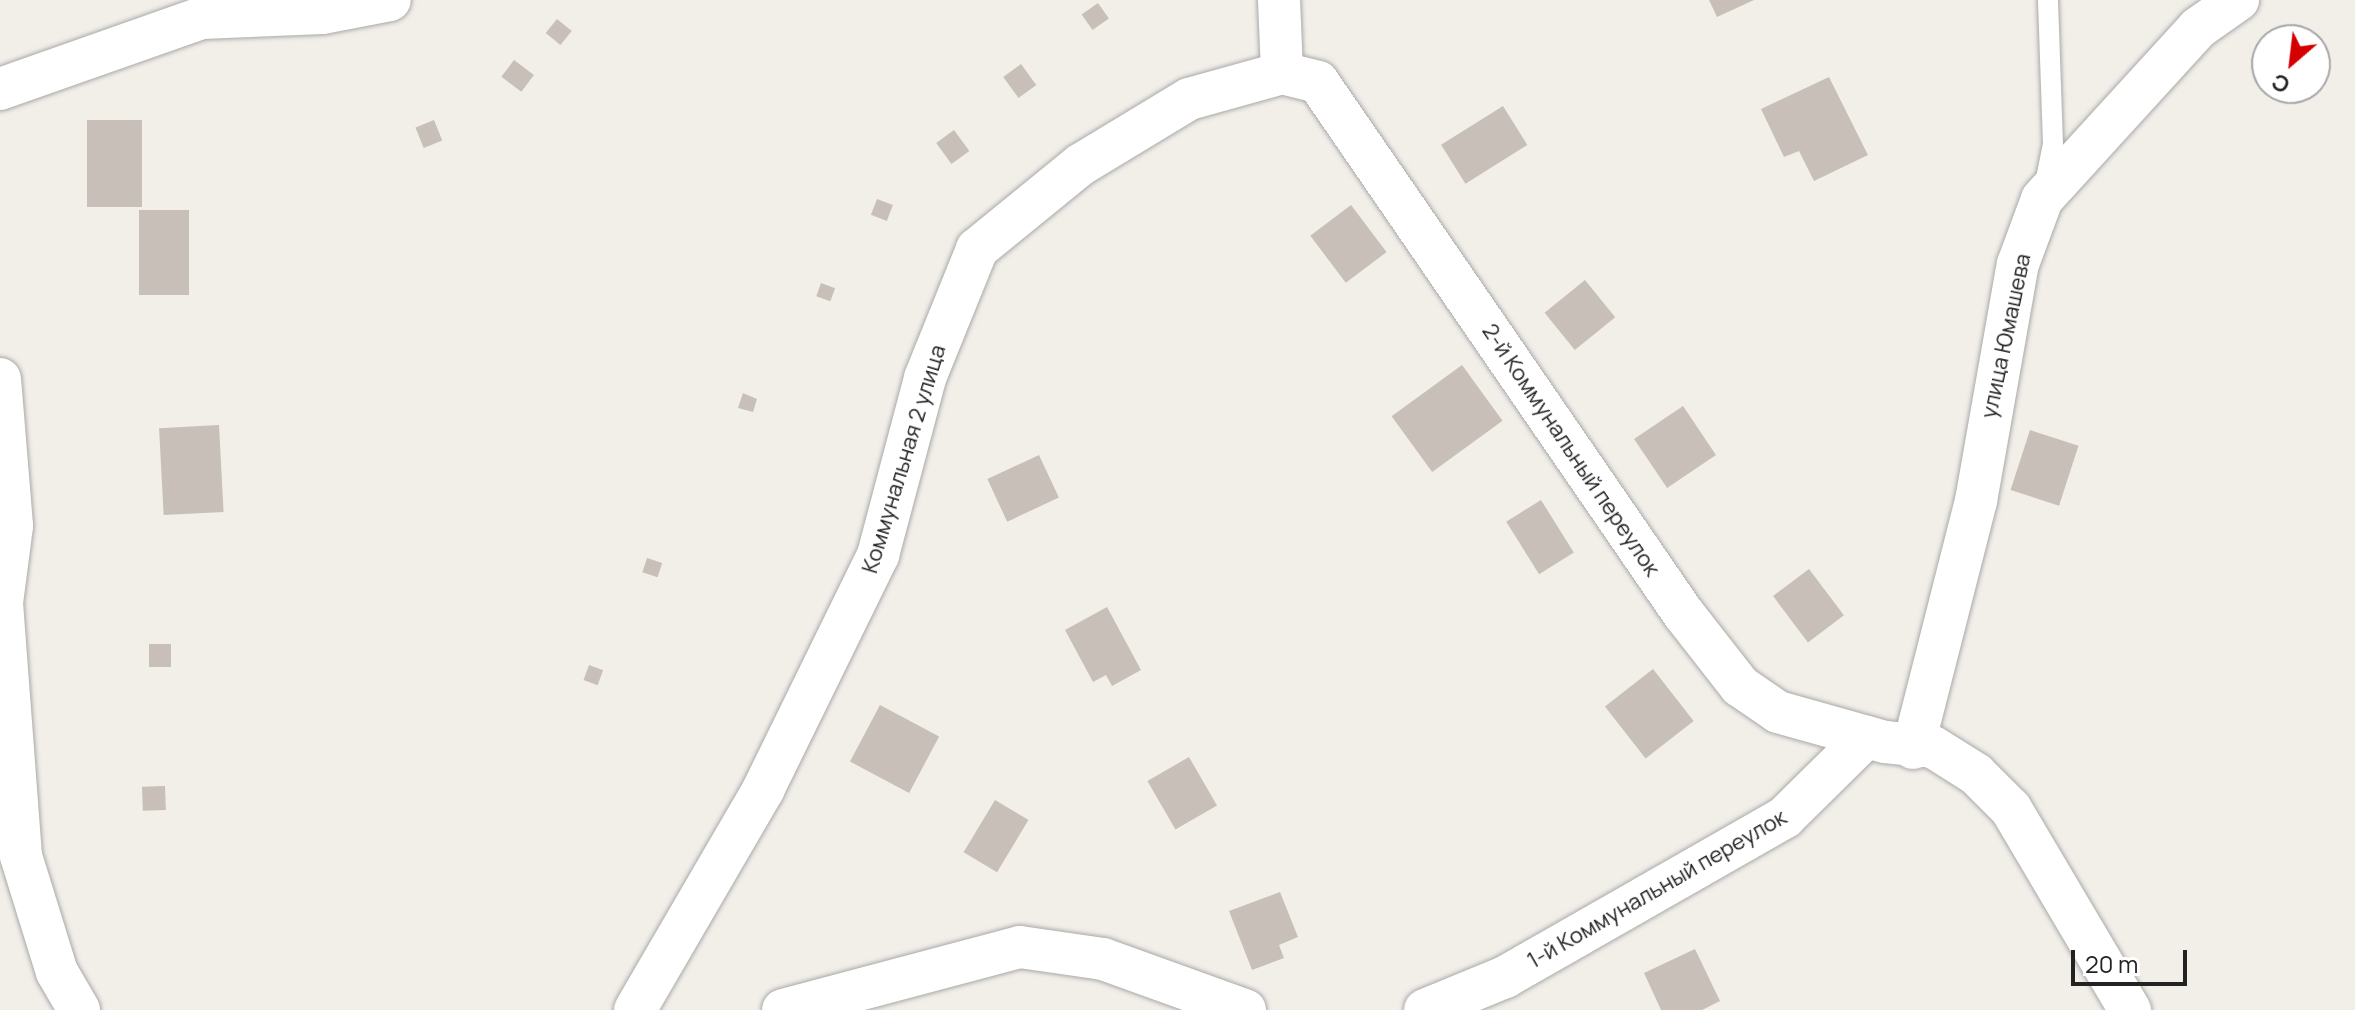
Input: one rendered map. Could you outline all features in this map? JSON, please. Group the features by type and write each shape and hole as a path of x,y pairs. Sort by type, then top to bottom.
{"street":[{"path":"0,89 202,18 322,13 390,0"},
{"path":"1279,0 1300,77"},
{"name":"улица Юмашева","path":"1888,742 1976,501 2018,264 2042,199 2198,28 2238,0"},
{"name":"2-й Коммунальный переулок","path":"1300,77 1683,613 1740,686 1778,712 1888,742"},
{"name":"Коммунальная 2 улица","path":"635,1010 763,790 878,555 925,378 977,249 1080,165 1189,99 1300,77"},
{"path":"0,379 12,526 2,603 21,856 57,972 79,1010"},
{"path":"1888,742 1933,747 1976,774 2011,809 2130,1010"},
{"name":"1-й Коммунальный переулок","path":"1425,1010 1505,977 1785,817 1888,742"},
{"path":"783,1010 1020,947 1103,959 1245,1010"}],"lane":[{"path":"2042,199 2053,144 2048,0"}],"building":[{"path":"1709,0 1754,0 1717,17"},
{"path":"1098,3 1109,19 1093,30 1082,14"},
{"path":"557,19 572,31 560,45 546,33"},
{"path":"514,60 534,75 521,92 501,77"},
{"path":"1021,64 1036,85 1018,98 1003,77"},
{"path":"1829,77 1868,155 1814,181 1799,151 1784,157 1761,109"},
{"path":"1503,106 1527,145 1465,184 1441,145"},
{"path":"87,120 142,120 142,207 87,207"},
{"path":"434,120 442,140 424,148 415,127"},
{"path":"954,130 969,151 951,164 936,143"},
{"path":"877,199 893,205 887,221 871,215"},
{"path":"1351,205 1387,252 1346,283 1310,236"},
{"path":"139,210 189,210 189,295 139,295"},
{"path":"1585,280 1615,317 1575,350 1545,313"},
{"path":"821,283 835,288 830,301 816,296"},
{"path":"1462,365 1503,421 1432,472 1392,416"},
{"path":"743,393 757,399 753,412 738,408"},
{"path":"1683,406 1716,455 1667,488 1634,439"},
{"path":"219,425 224,512 164,515 159,428"},
{"path":"2030,430 2079,446 2059,506 2011,490"},
{"path":"1039,455 1059,498 1007,522 987,479"},
{"path":"1541,500 1574,553 1539,574 1506,522"},
{"path":"647,558 662,563 658,577 642,572"},
{"path":"1809,569 1844,615 1808,642 1773,596"},
{"path":"1107,607 1141,670 1112,686 1106,675 1093,682 1065,630"},
{"path":"149,644 171,644 171,667 149,667"},
{"path":"589,665 603,670 598,685 584,680"},
{"path":"1653,669 1694,721 1646,759 1605,707"},
{"path":"880,705 939,736 909,793 850,762"},
{"path":"1189,757 1217,805 1175,829 1147,781"},
{"path":"165,786 166,810 143,811 142,787"},
{"path":"995,800 1028,820 997,872 964,852"},
{"path":"1280,892 1298,937 1279,945 1284,958 1252,970 1229,911"},
{"path":"1695,949 1720,1001 1702,1010 1661,1010 1644,973"}]}
